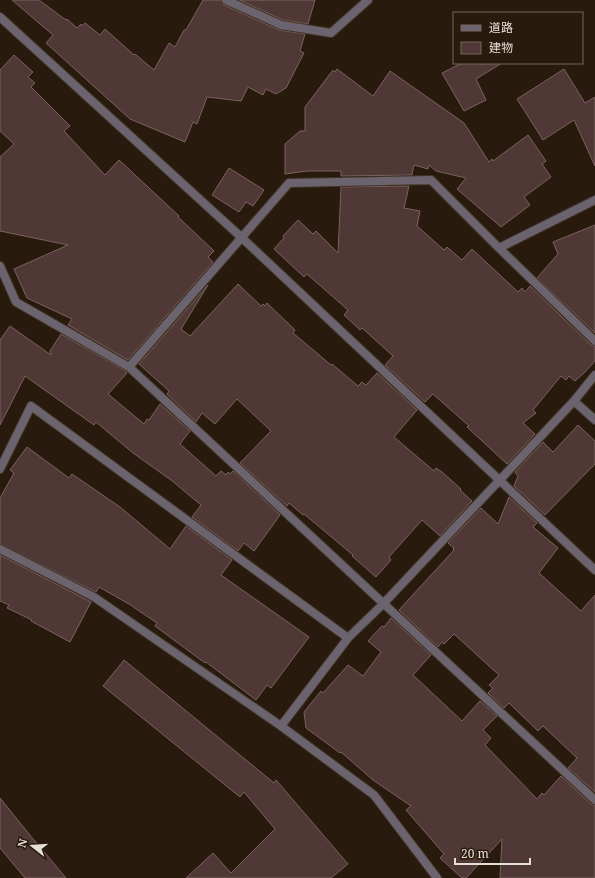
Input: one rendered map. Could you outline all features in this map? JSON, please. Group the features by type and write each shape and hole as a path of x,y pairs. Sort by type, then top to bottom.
{"street":[{"path":"226,0 281,25 331,33 368,0"},
{"path":"0,17 241,237 595,570"},
{"path":"129,367 289,183 431,180 595,341"},
{"path":"499,248 595,200"},
{"path":"0,266 16,302 129,367 595,800"},
{"path":"281,726 348,638 384,603 574,401 595,375"},
{"path":"574,401 595,420"},
{"path":"0,469 32,406 348,638"},
{"path":"0,549 94,597 281,726 374,795 437,878"}],"building":[{"path":"12,0 39,0 66,20 67,19 77,28 81,24 82,26 85,23 100,35 105,29 134,55 135,54 154,70 169,43 175,47 203,0 221,0 224,5 279,30 305,34 300,51 304,53 286,88 276,94 266,89 263,95 248,87 241,101 207,97 197,124 193,122 185,142 130,119 46,43 53,35"},
{"path":"239,0 315,0 308,24 283,20"},
{"path":"14,55 33,72 28,77 35,83 31,87 70,126 64,131 105,175 119,160 214,251 208,257 213,262 128,360 68,325 72,319 27,298 14,269 68,245 0,231 0,157 14,144 0,131 0,70"},
{"path":"460,64 500,64 476,79 486,100 464,111 442,73"},
{"path":"337,69 373,96 390,71 464,123 489,162 492,159 493,161 528,135 546,161 542,164 551,177 524,197 530,205 501,227 457,189 466,178 436,171 429,165 428,169 414,165 412,175 341,176 341,171 307,171 285,174 285,144 300,131 305,131 305,107 333,70 335,72"},
{"path":"564,69 585,103 595,97 595,166 574,120 543,140 517,99"},
{"path":"229,168 264,190 253,206 246,202 239,212 212,195"},
{"path":"409,186 404,208 420,211 417,226 444,250 447,247 462,260 472,249 518,292 522,288 525,292 530,286 591,345 595,346 595,361 584,373 575,381 569,376 566,380 561,376 533,410 536,413 523,423 535,434 507,464 467,427 469,426 433,394 425,402 385,365 393,356 362,328 360,330 344,315 348,310 307,274 304,277 274,249 284,238 283,236 298,220 313,234 316,231 338,253 341,187"},
{"path":"595,225 595,333 537,278 558,254 553,242"},
{"path":"238,284 261,306 263,304 265,306 267,303 295,330 293,333 358,386 362,382 366,385 377,373 417,410 394,437 434,471 436,468 442,472 472,501 440,536 422,520 389,557 391,560 376,577 352,556 353,555 304,514 303,515 289,503 287,506 240,463 271,431 237,399 215,424 202,413 196,422 167,394 169,391 139,364 208,285 181,329 190,336"},
{"path":"10,326 51,355 50,351 61,334 126,371 127,373 108,394 144,424 147,419 149,420 160,404 190,431 180,444 216,476 221,471 226,475 228,472 230,474 233,471 280,515 254,551 244,543 238,551 192,517 201,505 171,480 133,453 96,422 94,425 25,376 0,425 0,340"},
{"path":"578,425 595,441 595,464 545,515 514,486 518,476 515,472 543,442 553,452"},
{"path":"27,447 69,478 72,474 120,507 170,549 186,526 232,560 221,575 309,637 271,688 267,685 256,700 155,626 157,623 129,604 99,587 96,592 0,544 0,498 14,473 10,470"},
{"path":"509,497 537,523 533,527 558,548 539,573 581,611 595,595 595,792 568,768 577,758 543,726 538,731 509,703 504,708 488,693 493,688 489,685 499,675 454,634 444,644 442,642 438,647 399,610 454,550 454,548 448,543 481,508 498,524"},
{"path":"0,555 91,602 70,642 31,621 32,620 7,608 9,605 0,601"},
{"path":"391,618 431,655 413,675 462,721 480,701 497,716 483,730 491,738 485,745 537,799 542,793 544,795 561,776 591,804 595,805 595,878 500,878 502,839 466,878 462,878 440,858 444,854 406,810 411,806 373,780 341,752 340,753 306,728 304,712 321,691 323,693 348,665 363,676 381,652 368,641 382,626 384,627"},
{"path":"124,660 274,783 276,780 348,864 331,878 186,878 213,853 231,873 275,829 244,792 240,797 103,686"},
{"path":"0,798 66,878 25,878 0,848"}]}
